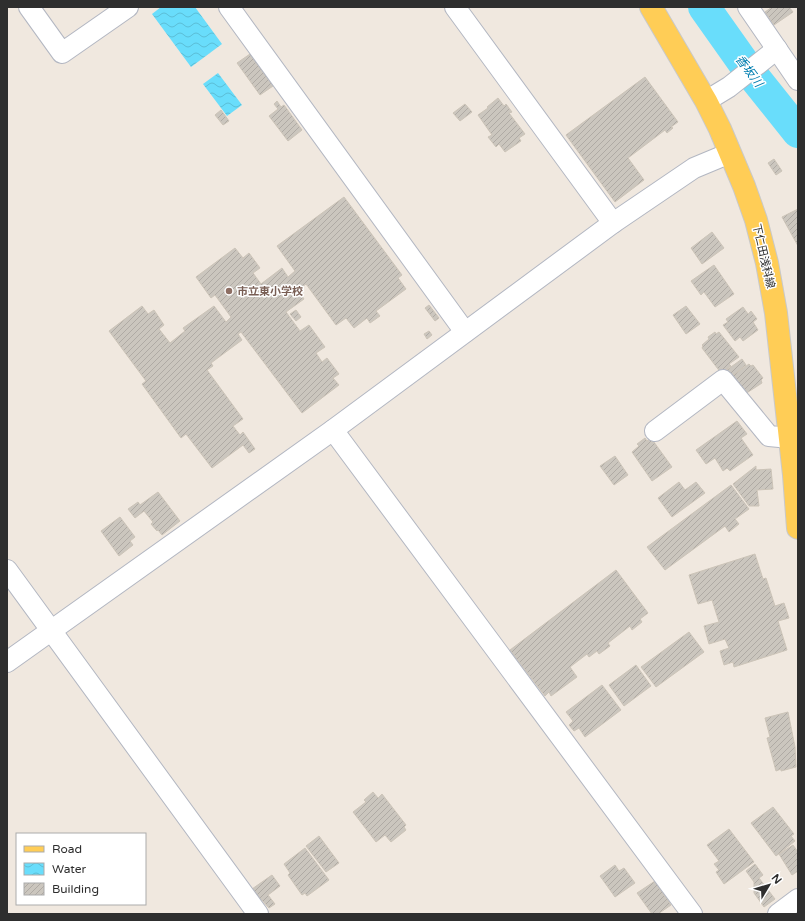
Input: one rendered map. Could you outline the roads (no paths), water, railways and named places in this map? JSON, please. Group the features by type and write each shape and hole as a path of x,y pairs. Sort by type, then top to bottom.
{"main road":[{"name":"下仁田浅科線","path":"651,7 706,101 744,186 756,220 767,263 776,313 790,438 798,528"}],"street":[{"path":"29,7 62,53 128,7"},
{"path":"229,7 465,332"},
{"path":"455,7 613,223"},
{"path":"748,7 798,80"},
{"path":"706,101 729,87 777,49"},
{"path":"7,662 333,430 613,223 694,168 730,153"},
{"path":"655,431 723,380 769,436 790,438"},
{"path":"333,430 692,914"},
{"path":"7,570 258,914"},
{"path":"778,914 798,899"}],"water":[{"path":"161,7 195,7 222,44 191,67 152,14"},
{"path":"218,73 242,105 227,116 203,84"}],"waterway":[{"name":"香坂川","path":"704,7 750,72 798,132"}],"place":[{"name":"市立東小学校","path":"229,291"}]}
